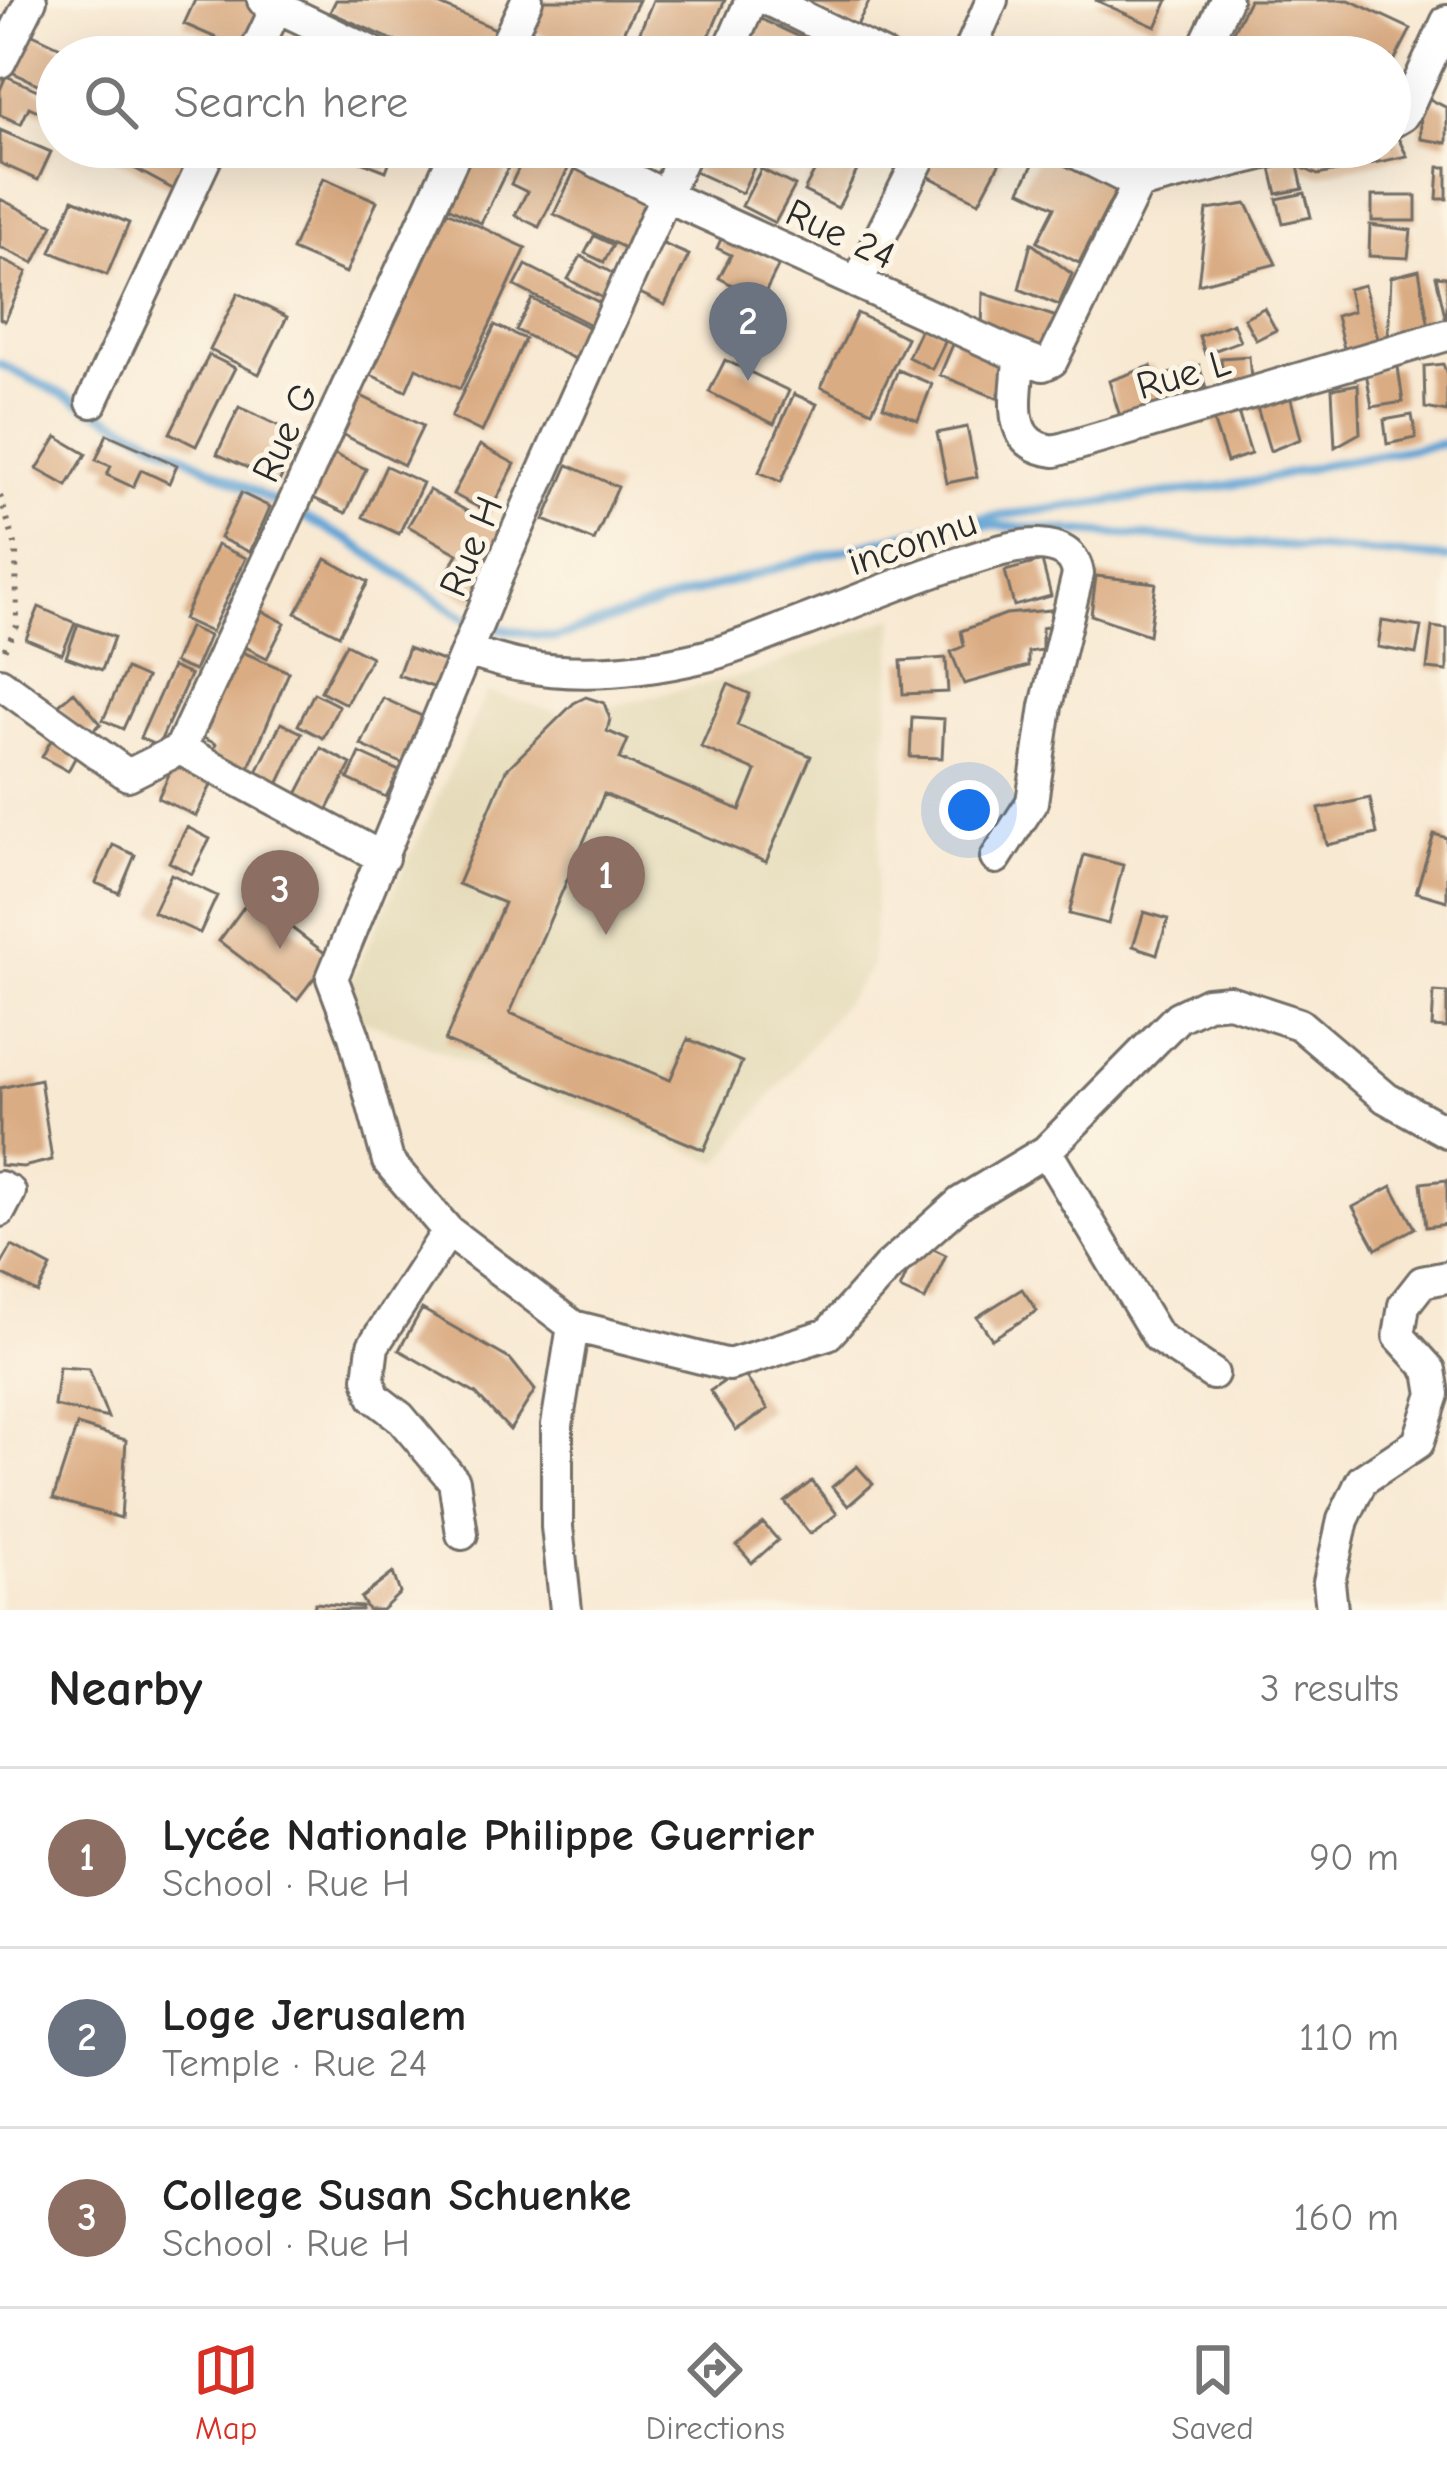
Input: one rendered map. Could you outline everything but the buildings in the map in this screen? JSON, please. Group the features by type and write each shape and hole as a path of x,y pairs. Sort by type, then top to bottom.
{"street":[{"path":"0,62 31,0"},
{"path":"510,36 527,0"},
{"path":"735,36 751,0"},
{"path":"768,0 842,36"},
{"path":"976,36 992,0"},
{"path":"1209,36 1226,0"},
{"path":"1426,0 1447,9"},
{"path":"261,36 273,2 340,36"},
{"path":"1411,91 1447,21"},
{"path":"92,402 201,168"},
{"name":"Rue G","path":"180,748 448,168"},
{"name":"Rue 24","path":"610,168 1019,356"},
{"name":"Rue H","path":"448,1231 388,1161 354,1036 332,978 503,562 678,168"},
{"path":"857,283 914,168"},
{"path":"1106,168 1138,184 1204,168"},
{"path":"1019,356 1043,365 1052,361 1146,168"},
{"name":"Rue L","path":"1019,356 1017,429 1024,440 1055,451 1447,335"},
{"name":"inconnu","path":"468,652 522,666 592,673 661,665 760,638 998,550 1038,545 1058,548 1077,563 1078,574 1046,706 1032,802 996,858"},
{"path":"0,683 128,775 180,748 382,859"},
{"path":"462,1534 454,1481 400,1417 374,1397 369,1378 373,1346 448,1231 573,1326 729,1365 828,1334 887,1268 961,1202 1046,1151 1178,1017 1207,1004 1229,1001 1299,1024 1386,1098 1447,1132"},
{"path":"1046,1151 1158,1337 1213,1374"},
{"path":"0,1187 10,1192 0,1211"},
{"path":"1332,1610 1329,1582 1342,1520 1362,1480 1418,1443 1434,1394 1430,1370 1399,1336 1404,1305 1422,1282 1447,1276"},
{"path":"566,1610 557,1527 557,1425 573,1326"}],"path":[{"path":"0,496 16,547 16,626 0,659"}],"shaded area":[{"path":"895,617 871,968 719,1163 351,1015 345,993 487,692 571,716 753,673"}],"waterway":[{"path":"0,364 352,542 473,624 555,638 805,560 953,522 1254,482 1447,443"},
{"path":"974,524 1447,558"}],"place":[{"name":"Loge Jerusalem","path":"748,381"},
{"name":"Lycée Nationale Philippe Guerrier","path":"606,935"},
{"name":"College Susan Schuenke","path":"280,949"}]}
